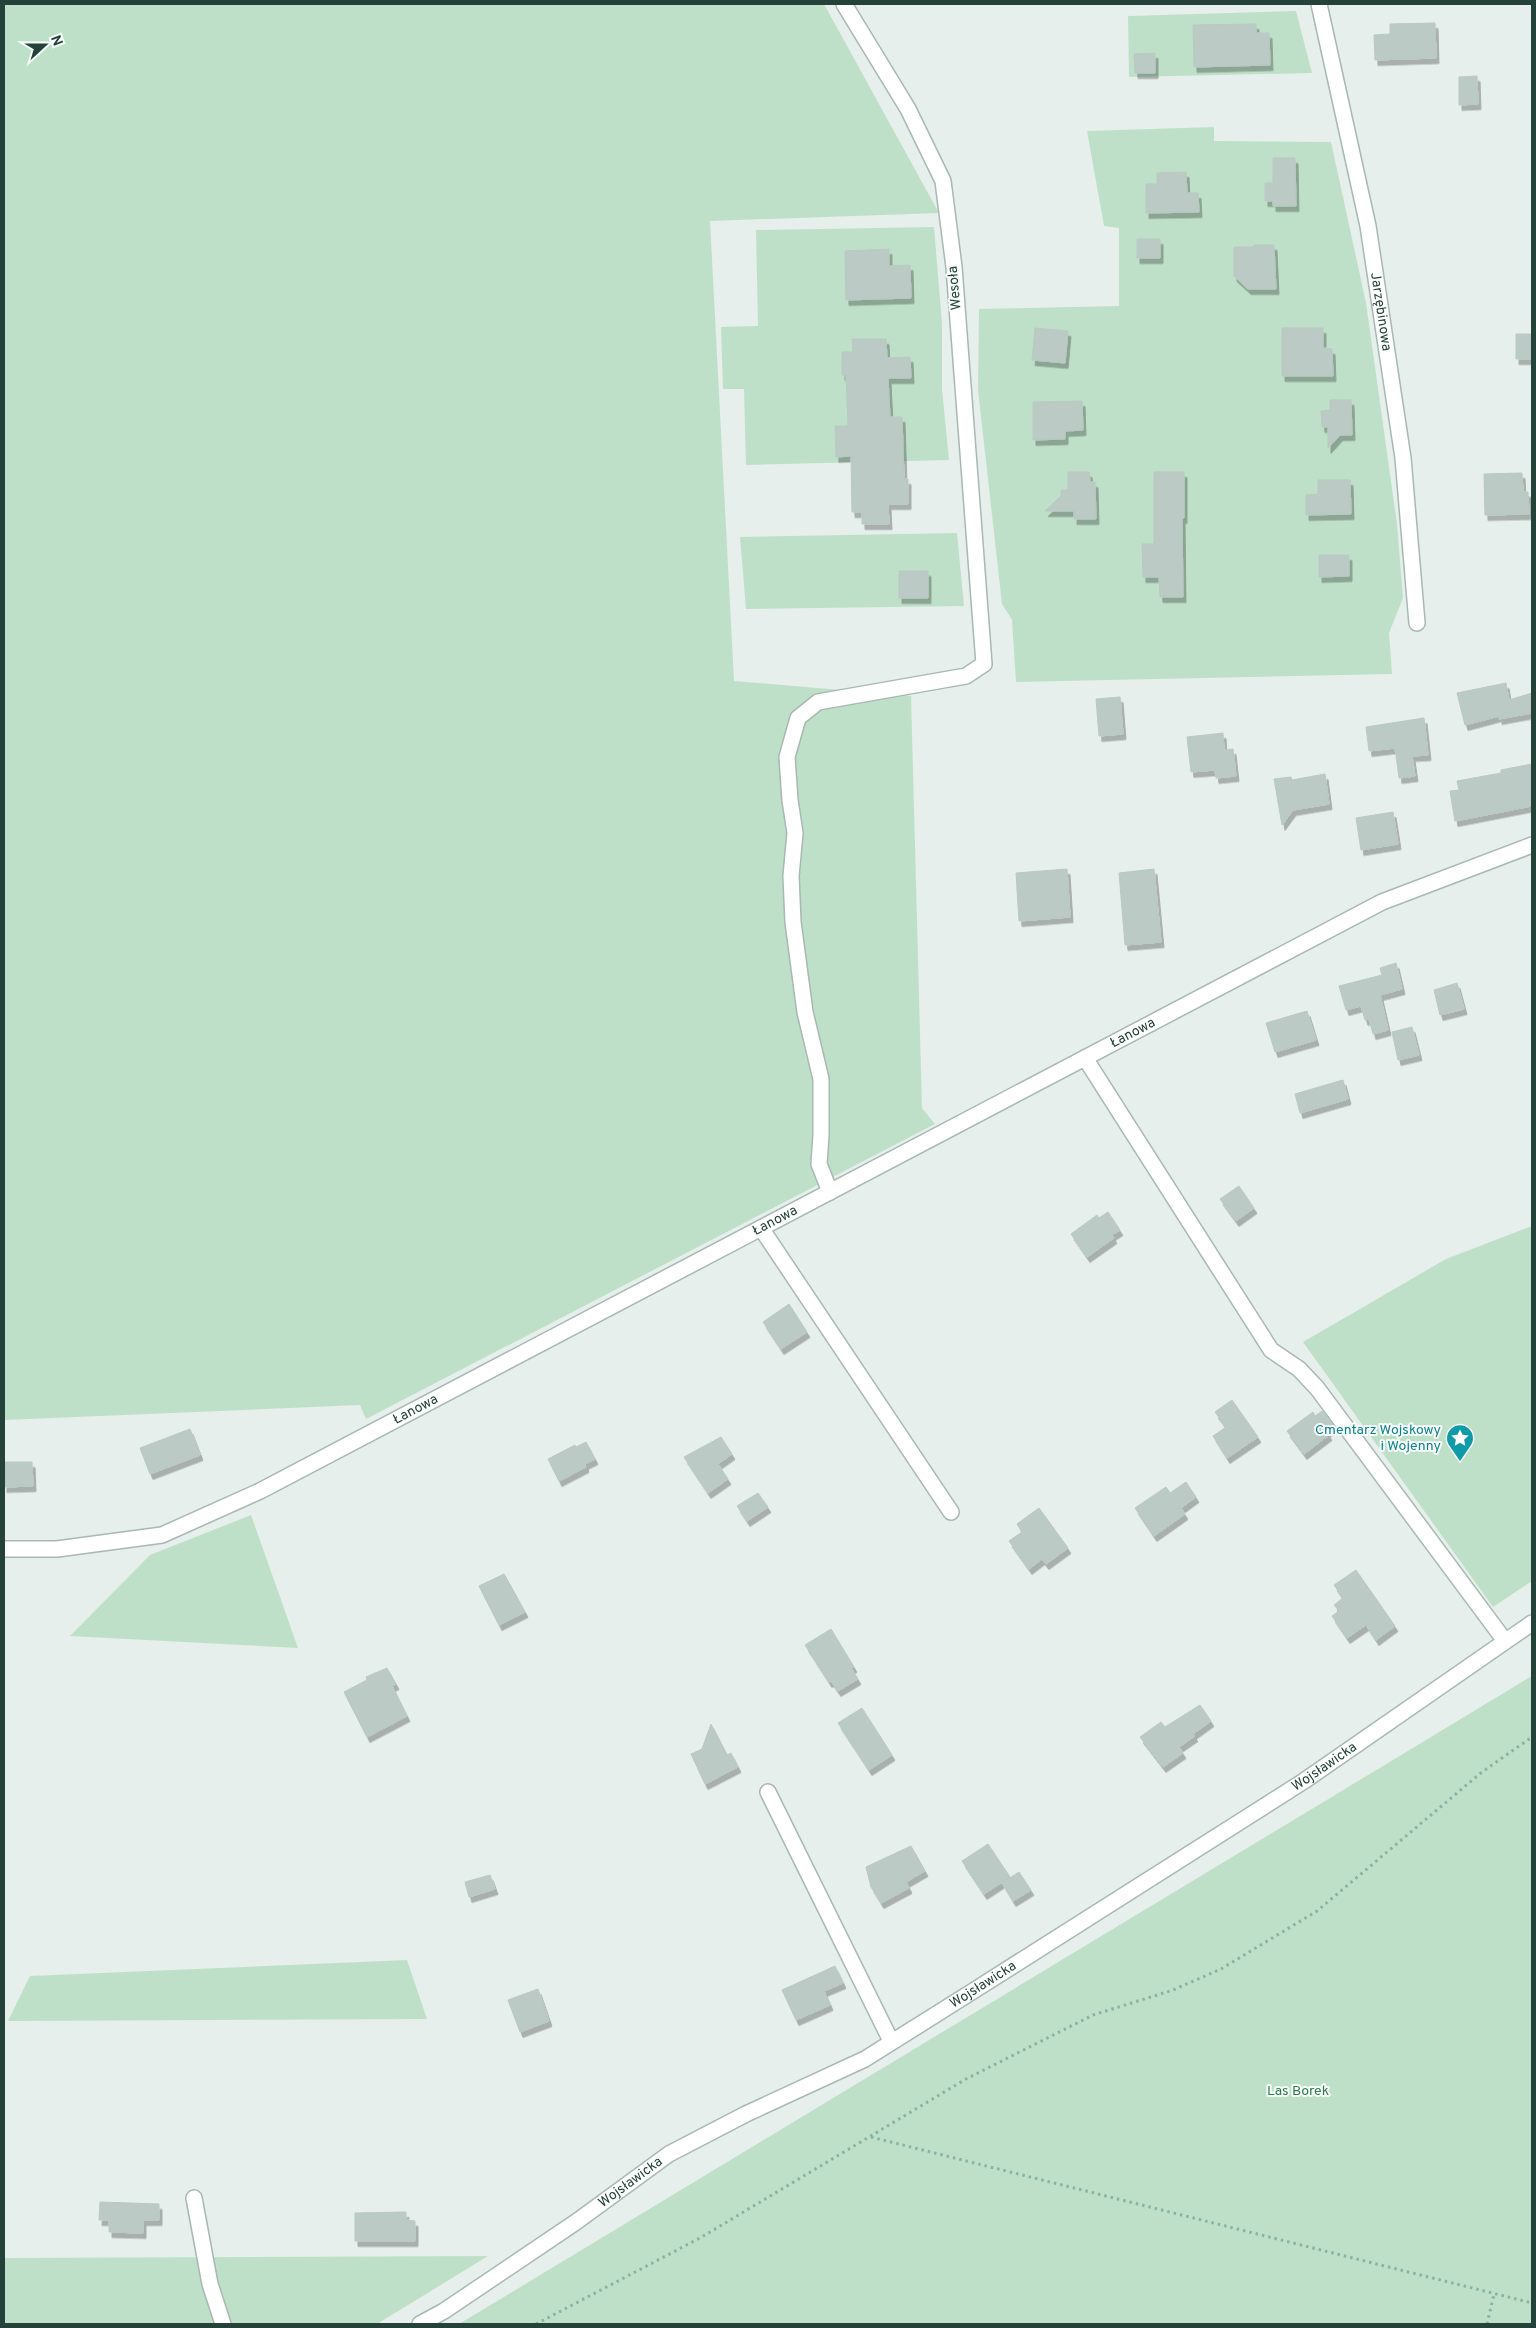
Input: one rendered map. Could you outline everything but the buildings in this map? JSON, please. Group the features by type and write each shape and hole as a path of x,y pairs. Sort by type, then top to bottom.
{"street":[{"name":"Wesoła","path":"830,1192 819,1164 822,1135 821,1079 804,1012 793,922 791,876 795,833 790,800 787,757 798,718 818,702 966,676 984,664 954,267 944,181 908,109 844,4"},
{"name":"Jarzębinowa","path":"1319,4 1368,226 1403,458 1417,624"},
{"name":"Łanowa","path":"4,1549 57,1549 162,1534 260,1491 1382,902 1532,845"},
{"path":"1085,1058 1272,1350 1299,1368 1317,1388 1506,1641"},
{"path":"761,1228 951,1512"},
{"name":"Wojsławicka","path":"420,2324 444,2311 576,2222 669,2154 746,2114 865,2059 1304,1781 1532,1623"},
{"path":"768,1792 891,2042"},
{"path":"194,2198 210,2284 222,2324"}],"path":[{"path":"536,2324 700,2238 966,2080 1093,2015 1173,1990 1221,1969 1309,1916 1482,1772 1532,1736"},
{"path":"871,2136 1532,2303"},
{"path":"1487,2324 1494,2294"}],"green space":[{"path":"4,4 824,4 939,213 710,221 734,681 911,696 922,1108 935,1124 366,1419 360,1405 4,1420"},
{"path":"1296,11 1312,73 1129,77 1128,16"},
{"path":"1214,127 1214,141 1331,142 1366,303 1397,524 1403,598 1389,633 1392,674 1016,682 1012,620 1002,604 978,390 979,309 1119,306 1119,228 1104,226 1087,131"},
{"path":"934,227 942,323 942,389 949,460 746,465 744,389 723,389 721,327 758,326 756,230"},
{"path":"957,533 964,606 746,609 740,537"},
{"name":"Cmentarz Wojskowy i Wojenny","path":"1532,1226 1532,1581 1493,1607 1303,1342 1446,1259"},
{"path":"251,1515 298,1648 70,1636 150,1555"},
{"name":"Las Borek","path":"1532,1676 1532,2324 459,2324"},
{"path":"407,1960 427,2019 8,2021 30,1976"},
{"path":"488,2256 377,2324 4,2324 4,2258"}],"place":[{"name":"Cmentarz Wojskowy i Wojenny","path":"1460,1462"}]}
